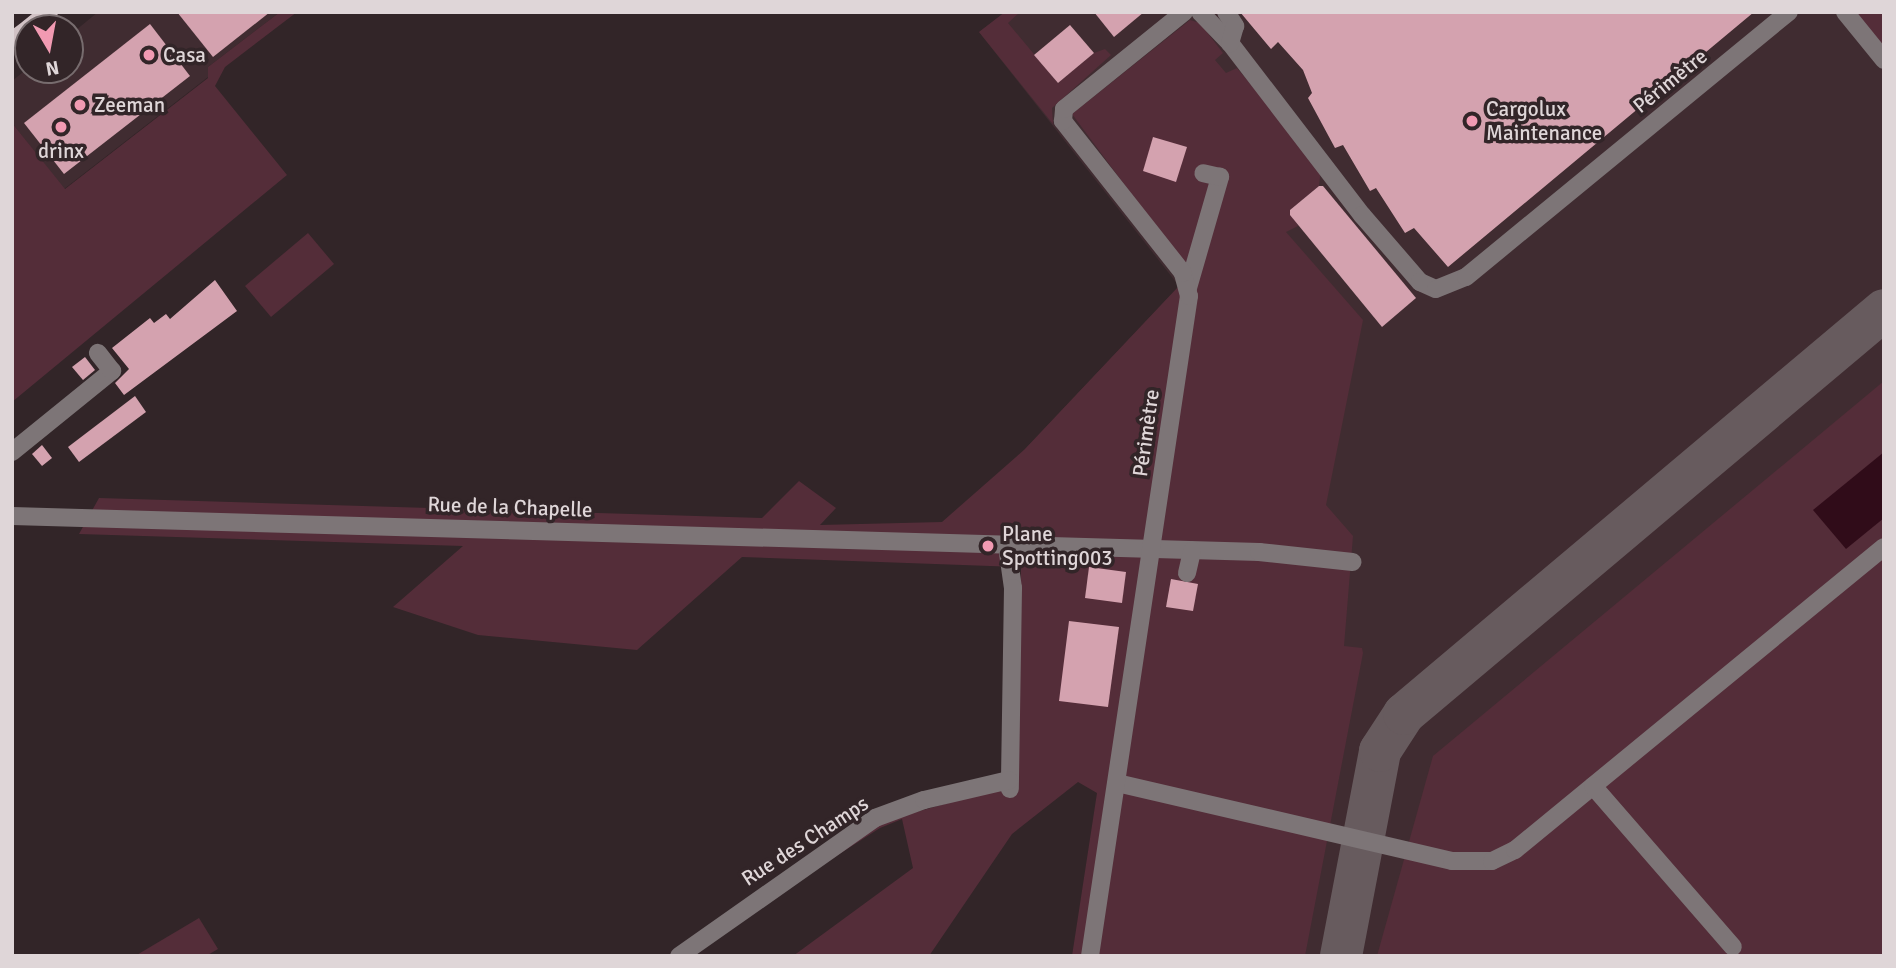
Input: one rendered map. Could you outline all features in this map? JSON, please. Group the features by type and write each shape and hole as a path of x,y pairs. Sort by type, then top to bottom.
{"street":[{"path":"1184,12 1064,109 1063,121 1183,273 1188,288"},
{"name":"Périmètre","path":"1200,12 1230,43 1362,215 1420,282 1437,289 1466,277 1789,12"},
{"path":"1226,12 1235,26 1230,43"},
{"path":"1845,12 1884,60"},
{"name":"Périmètre","path":"1090,956 1188,288 1220,177 1203,173"},
{"path":"12,452 112,371 98,354"},
{"name":"Rue de la Chapelle","path":"12,516 1192,551 1352,562"},
{"name":"Rue des Champs","path":"680,956 875,818 925,800 1010,785 1013,588 1007,546"},
{"path":"1117,783 1476,864 1515,850 1884,547"},
{"path":"1187,573 1192,551"},
{"path":"1593,786 1733,947"}],"shaded area":[{"path":"98,12 280,12 208,67 208,77 64,189 12,123 12,81 14,79 14,84 84,84 84,24"},
{"path":"280,12 297,12 225,67 215,86 287,175 12,402 12,123 65,189 208,78 208,67"},
{"path":"1005,12 1884,12 1884,956 1080,956 1107,780 1025,449 1179,286 979,32"},
{"path":"1005,12 1020,12 1008,23 1058,83 1094,53 1105,49 1111,55 1052,108 1053,124 979,32"},
{"path":"1854,12 1884,12 1884,49"},
{"path":"1190,20 1200,23 1223,53 1215,60 1226,73 1237,68 1321,168 1319,186 1290,210 1298,226 1286,232 1363,320 1326,505 1353,536 1344,646 1362,648 1363,653 1305,956 1072,956 1097,793 1078,782 1012,834 929,956 793,956 913,868 902,819 880,828 794,883 876,823 992,791 1016,765 1021,567 742,557 637,650 478,635 393,607 463,546 79,534 99,498 762,518 799,481 836,508 820,525 942,522 1025,449 1179,286 1196,281 1072,114"},
{"path":"308,233 334,264 271,317 245,286"},
{"path":"1884,381 1884,956 1377,956 1433,756"},
{"path":"1884,452 1884,518 1846,549 1813,510"},
{"path":"199,918 218,949 206,956 135,956"}],"building":[{"path":"177,12 270,12 213,57"},
{"path":"1094,12 1144,12 1114,37"},
{"name":"Cargolux Maintenance","path":"1240,12 1754,12 1448,267 1414,228 1405,233 1376,188 1370,191 1343,145 1335,148 1308,98 1312,93 1303,70 1278,42 1271,49"},
{"path":"150,24 190,76 64,174 24,123 74,84 84,84 84,76"},
{"path":"1070,25 1094,53 1058,83 1034,55"},
{"path":"1153,137 1187,147 1176,182 1143,171"},
{"path":"1319,186 1323,186 1416,298 1382,327 1290,215 1290,210"},
{"path":"215,280 237,311 124,395 115,383 129,369 112,348 150,318 154,323 166,314 170,319"},
{"path":"85,357 95,370 83,380 72,367"},
{"path":"135,396 146,412 79,462 68,447"},
{"path":"42,445 52,458 42,466 32,454"},
{"path":"1089,567 1126,572 1122,603 1085,598"},
{"path":"1171,579 1198,584 1193,611 1166,607"},
{"path":"1069,621 1119,627 1108,707 1059,701"}],"taxiway":[{"path":"1341,956 1380,751 1404,714 1884,310"}],"place":[{"name":"Casa","path":"149,55"},
{"name":"Zeeman","path":"80,105"},
{"name":"Cargolux Maintenance","path":"1472,121"},
{"name":"drinx","path":"61,127"},
{"name":"Plane Spotting003","path":"988,546"}]}
